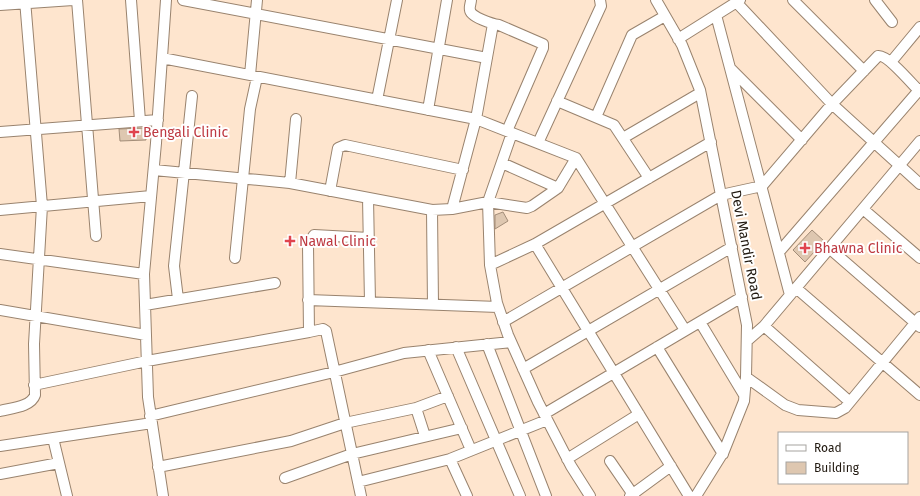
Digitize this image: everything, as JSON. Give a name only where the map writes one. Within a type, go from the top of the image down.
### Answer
[{"type":"street","points":[[0,5],[25,2],[73,0]]},
{"type":"street","points":[[77,0],[96,236]]},
{"type":"street","points":[[131,0],[140,121]]},
{"type":"street","points":[[163,496],[148,397],[144,274],[154,170],[166,0]]},
{"type":"street","points":[[183,0],[488,58]]},
{"type":"street","points":[[235,258],[254,76],[255,14],[257,0]]},
{"type":"street","points":[[377,100],[397,0]]},
{"type":"street","points":[[428,110],[446,0]]},
{"type":"street","points":[[471,0],[470,11],[472,14],[544,44],[510,132],[502,163],[488,202],[490,266],[498,307],[511,342],[567,459],[590,496]]},
{"type":"street","points":[[538,143],[601,6],[600,0]]},
{"type":"street","name":"Devi Mandir Road","points":[[656,0],[678,39],[700,93],[722,195],[747,325],[748,340],[744,401],[723,454],[696,496]]},
{"type":"street","points":[[793,0],[864,71]]},
{"type":"street","points":[[875,0],[892,22]]},
{"type":"street","points":[[678,39],[738,1],[832,104],[920,184]]},
{"type":"street","points":[[0,411],[29,403],[34,398],[35,394],[35,315],[42,206],[25,2]]},
{"type":"street","points":[[716,15],[779,252],[793,292],[882,362],[920,396]]},
{"type":"street","points":[[596,117],[632,35],[665,16]]},
{"type":"street","points":[[452,209],[476,119],[493,24]]},
{"type":"street","points":[[891,62],[920,27]]},
{"type":"street","points":[[503,322],[722,195],[762,186],[832,104],[878,56],[883,56],[920,90],[779,252]]},
{"type":"street","points":[[162,58],[476,119],[576,158],[685,330]]},
{"type":"street","points":[[730,69],[802,140]]},
{"type":"street","points":[[623,138],[700,93]]},
{"type":"street","points":[[178,299],[174,266],[192,96]]},
{"type":"street","points":[[557,101],[614,125],[649,178]]},
{"type":"street","points":[[290,183],[296,119]]},
{"type":"street","points":[[0,132],[158,120]]},
{"type":"street","points":[[748,340],[764,326],[920,141]]},
{"type":"street","points":[[490,266],[535,244],[710,142]]},
{"type":"street","points":[[330,190],[338,148],[345,145],[463,170]]},
{"type":"street","points":[[154,170],[290,183],[432,210],[452,209],[488,202],[527,208],[558,188],[576,158]]},
{"type":"street","points":[[502,163],[558,188]]},
{"type":"street","points":[[0,210],[151,196]]},
{"type":"street","points":[[368,198],[370,302]]},
{"type":"street","points":[[863,209],[920,258]]},
{"type":"street","points":[[432,210],[433,304]]},
{"type":"street","points":[[309,332],[308,244],[314,235],[369,238]]},
{"type":"street","points":[[535,244],[689,496]]},
{"type":"street","points":[[523,369],[732,247]]},
{"type":"street","points":[[746,377],[785,405],[798,410],[836,413],[845,408],[882,362],[918,322],[829,248]]},
{"type":"street","points":[[0,254],[144,274]]},
{"type":"street","points":[[145,305],[275,283]]},
{"type":"street","points":[[358,482],[450,459],[520,431],[546,417],[614,373],[742,297]]},
{"type":"street","points":[[308,300],[498,307]]},
{"type":"street","points":[[0,310],[146,335]]},
{"type":"street","points":[[700,322],[744,395]]},
{"type":"street","points":[[764,326],[850,402]]},
{"type":"street","points":[[34,385],[147,361],[326,330],[361,496]]},
{"type":"street","points":[[0,446],[53,438],[151,419],[404,353],[511,342]]},
{"type":"street","points":[[486,344],[546,496]]},
{"type":"street","points":[[657,347],[723,454]]},
{"type":"street","points":[[456,348],[520,496]]},
{"type":"street","points":[[428,350],[471,450]]},
{"type":"street","points":[[158,467],[291,441],[345,424],[416,408],[448,396]]},
{"type":"street","points":[[416,408],[426,436]]},
{"type":"street","points":[[567,459],[639,414]]},
{"type":"street","points":[[285,478],[352,454],[462,428]]},
{"type":"street","points":[[53,438],[67,496]]},
{"type":"street","points":[[450,459],[467,496]]},
{"type":"street","points":[[610,460],[632,495],[671,466]]},
{"type":"street","points":[[0,474],[59,463]]},
{"type":"building","points":[[145,128],[146,140],[120,141],[119,129]]},
{"type":"building","points":[[503,212],[508,221],[495,229],[495,215]]},
{"type":"building","points":[[812,230],[824,241],[805,262],[793,250]]},
{"type":"place","name":"Bengali Clinic","points":[[134,132]]},
{"type":"place","name":"Nawal Clinic","points":[[290,241]]},
{"type":"place","name":"Bhawna Clinic","points":[[805,248]]}]
